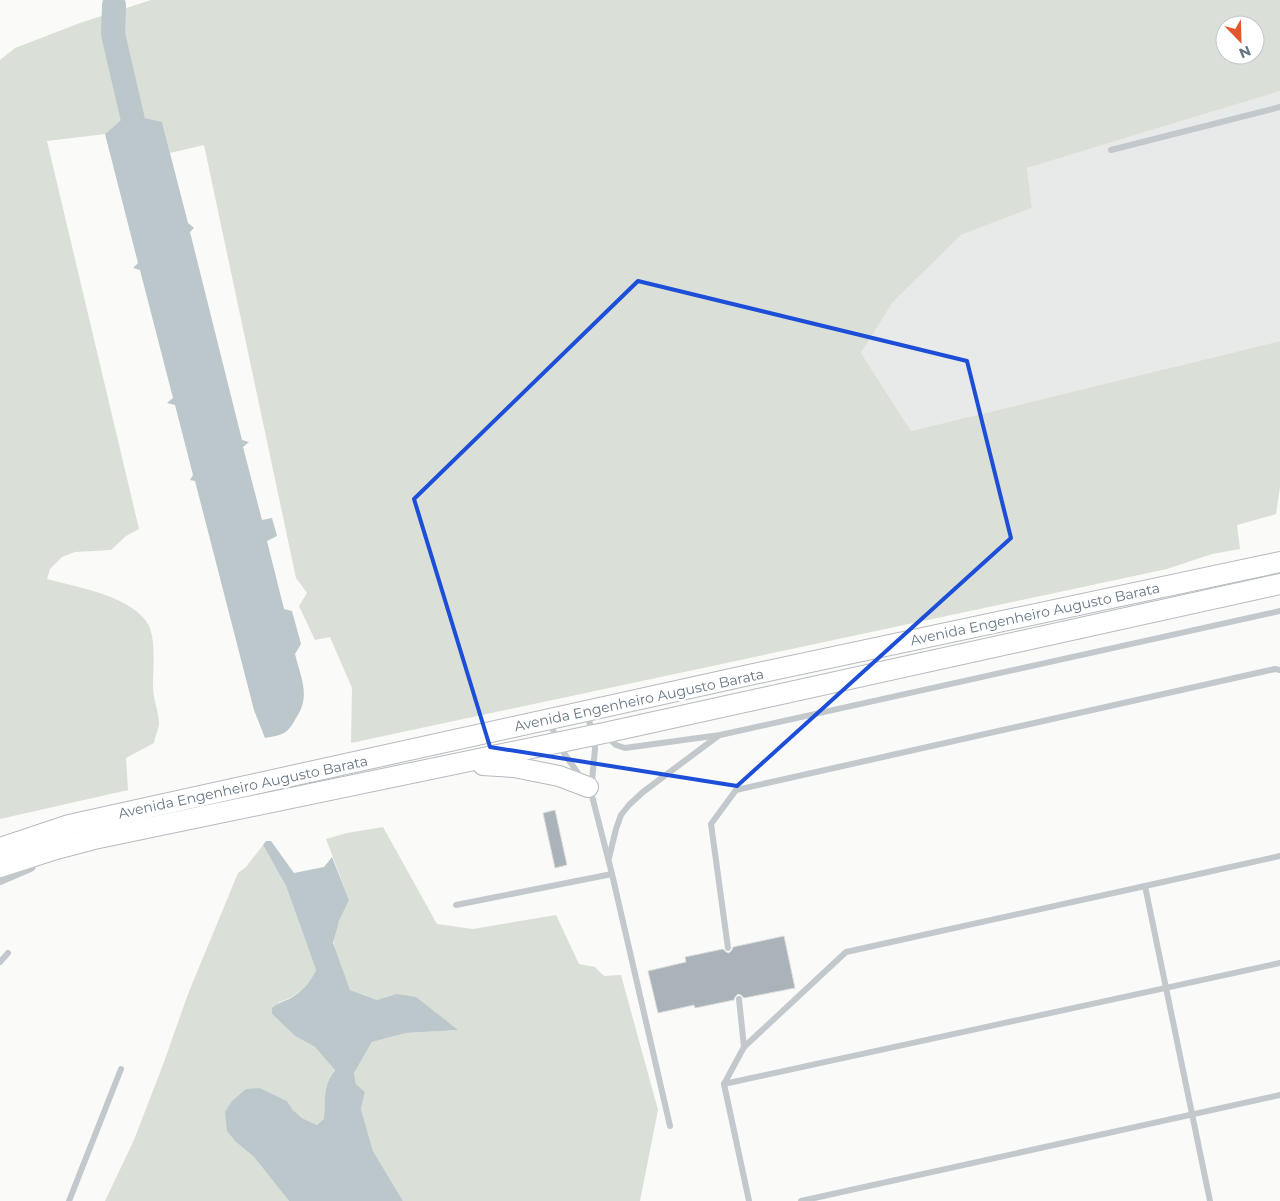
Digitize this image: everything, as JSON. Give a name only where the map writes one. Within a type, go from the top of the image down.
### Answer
[{"type":"main road","name":"Avenida Engenheiro Augusto Barata","points":[[0,848],[69,825],[586,711],[1280,562]]},
{"type":"main road","name":"Avenida Engenheiro Augusto Barata","points":[[0,866],[56,848],[94,839],[599,734],[1280,584]]},
{"type":"main road","points":[[456,764],[514,767],[559,776],[590,790]]},
{"type":"street","points":[[0,879],[94,839]]},
{"type":"lane","points":[[1111,150],[1280,107]]},
{"type":"lane","points":[[586,711],[599,734],[625,748],[720,735],[1280,611]]},
{"type":"lane","points":[[728,948],[711,824],[736,790],[1275,669],[1280,670]]},
{"type":"lane","points":[[550,719],[557,743],[590,790],[609,860],[670,1126]]},
{"type":"lane","points":[[590,790],[599,734]]},
{"type":"lane","points":[[609,860],[616,829],[625,810],[643,792],[720,735]]},
{"type":"lane","points":[[749,1201],[724,1084],[744,1046],[846,952],[1280,856]]},
{"type":"lane","points":[[456,905],[612,874]]},
{"type":"lane","points":[[1146,886],[1210,1201]]},
{"type":"lane","points":[[0,962],[8,953]]},
{"type":"lane","points":[[724,1084],[1280,963]]},
{"type":"lane","points":[[739,999],[744,1046]]},
{"type":"lane","points":[[69,1201],[121,1069]]},
{"type":"lane","points":[[801,1201],[1280,1095]]},
{"type":"highlighted area","points":[[638,281],[967,361],[1011,538],[737,786],[490,747],[414,499]]},
{"type":"shaded area","points":[[151,0],[1280,0],[1280,91],[1027,168],[1032,208],[961,235],[893,302],[861,353],[911,431],[1280,341],[1280,487],[1276,514],[1237,525],[1240,549],[1212,554],[1167,569],[351,743],[352,688],[330,637],[315,640],[299,606],[307,593],[296,578],[204,145],[170,153],[162,122],[121,120],[105,134],[47,141],[139,529],[126,536],[111,550],[75,552],[62,557],[50,569],[47,579],[103,594],[131,607],[142,616],[149,626],[153,639],[153,691],[159,724],[154,743],[126,758],[128,790],[0,819],[0,60],[15,48],[80,23]]},
{"type":"shaded area","points":[[1280,91],[1280,341],[911,431],[861,353],[893,302],[961,235],[1032,208],[1027,168]]},
{"type":"shaded area","points":[[131,115],[162,122],[188,223],[194,228],[190,232],[242,440],[249,442],[243,447],[262,520],[272,518],[277,536],[267,541],[284,609],[292,611],[301,644],[295,654],[304,694],[301,710],[292,725],[284,733],[274,736],[265,738],[254,710],[195,481],[190,480],[193,475],[175,405],[167,403],[173,398],[140,270],[133,268],[138,263],[105,134],[121,120]]},
{"type":"shaded area","points":[[383,827],[437,924],[473,929],[556,915],[579,964],[595,967],[604,976],[621,975],[658,1110],[640,1201],[403,1201],[373,1151],[361,1109],[365,1092],[356,1084],[354,1073],[372,1042],[406,1033],[457,1030],[396,994],[377,1000],[350,990],[338,962],[334,940],[338,922],[349,900],[326,839],[347,833]]},
{"type":"shaded area","points":[[266,841],[271,841],[294,873],[324,867],[332,857],[349,900],[339,921],[333,943],[350,990],[377,1000],[396,994],[416,997],[458,1030],[406,1033],[372,1042],[354,1073],[356,1084],[365,1092],[361,1109],[373,1151],[403,1201],[289,1201],[254,1157],[236,1142],[227,1131],[225,1112],[232,1101],[246,1089],[260,1088],[287,1101],[302,1118],[317,1125],[324,1119],[326,1088],[335,1070],[315,1047],[295,1036],[272,1014],[272,1008],[298,993],[316,970],[286,886],[263,845]]},
{"type":"shaded area","points":[[263,845],[286,886],[316,970],[305,986],[296,994],[279,1002],[272,1014],[295,1036],[315,1047],[335,1069],[326,1087],[324,1120],[317,1125],[302,1118],[287,1101],[260,1088],[236,1142],[254,1157],[289,1201],[105,1201],[134,1140],[188,994],[238,873],[246,867]]},
{"type":"building","points":[[555,810],[567,865],[555,868],[543,813]]},
{"type":"building","points":[[784,936],[795,988],[744,998],[738,994],[734,1000],[695,1008],[694,1005],[658,1013],[648,971],[686,962],[685,957],[723,949],[729,953],[733,947]]},
{"type":"waterway","points":[[114,5],[113,34],[139,146]]}]
